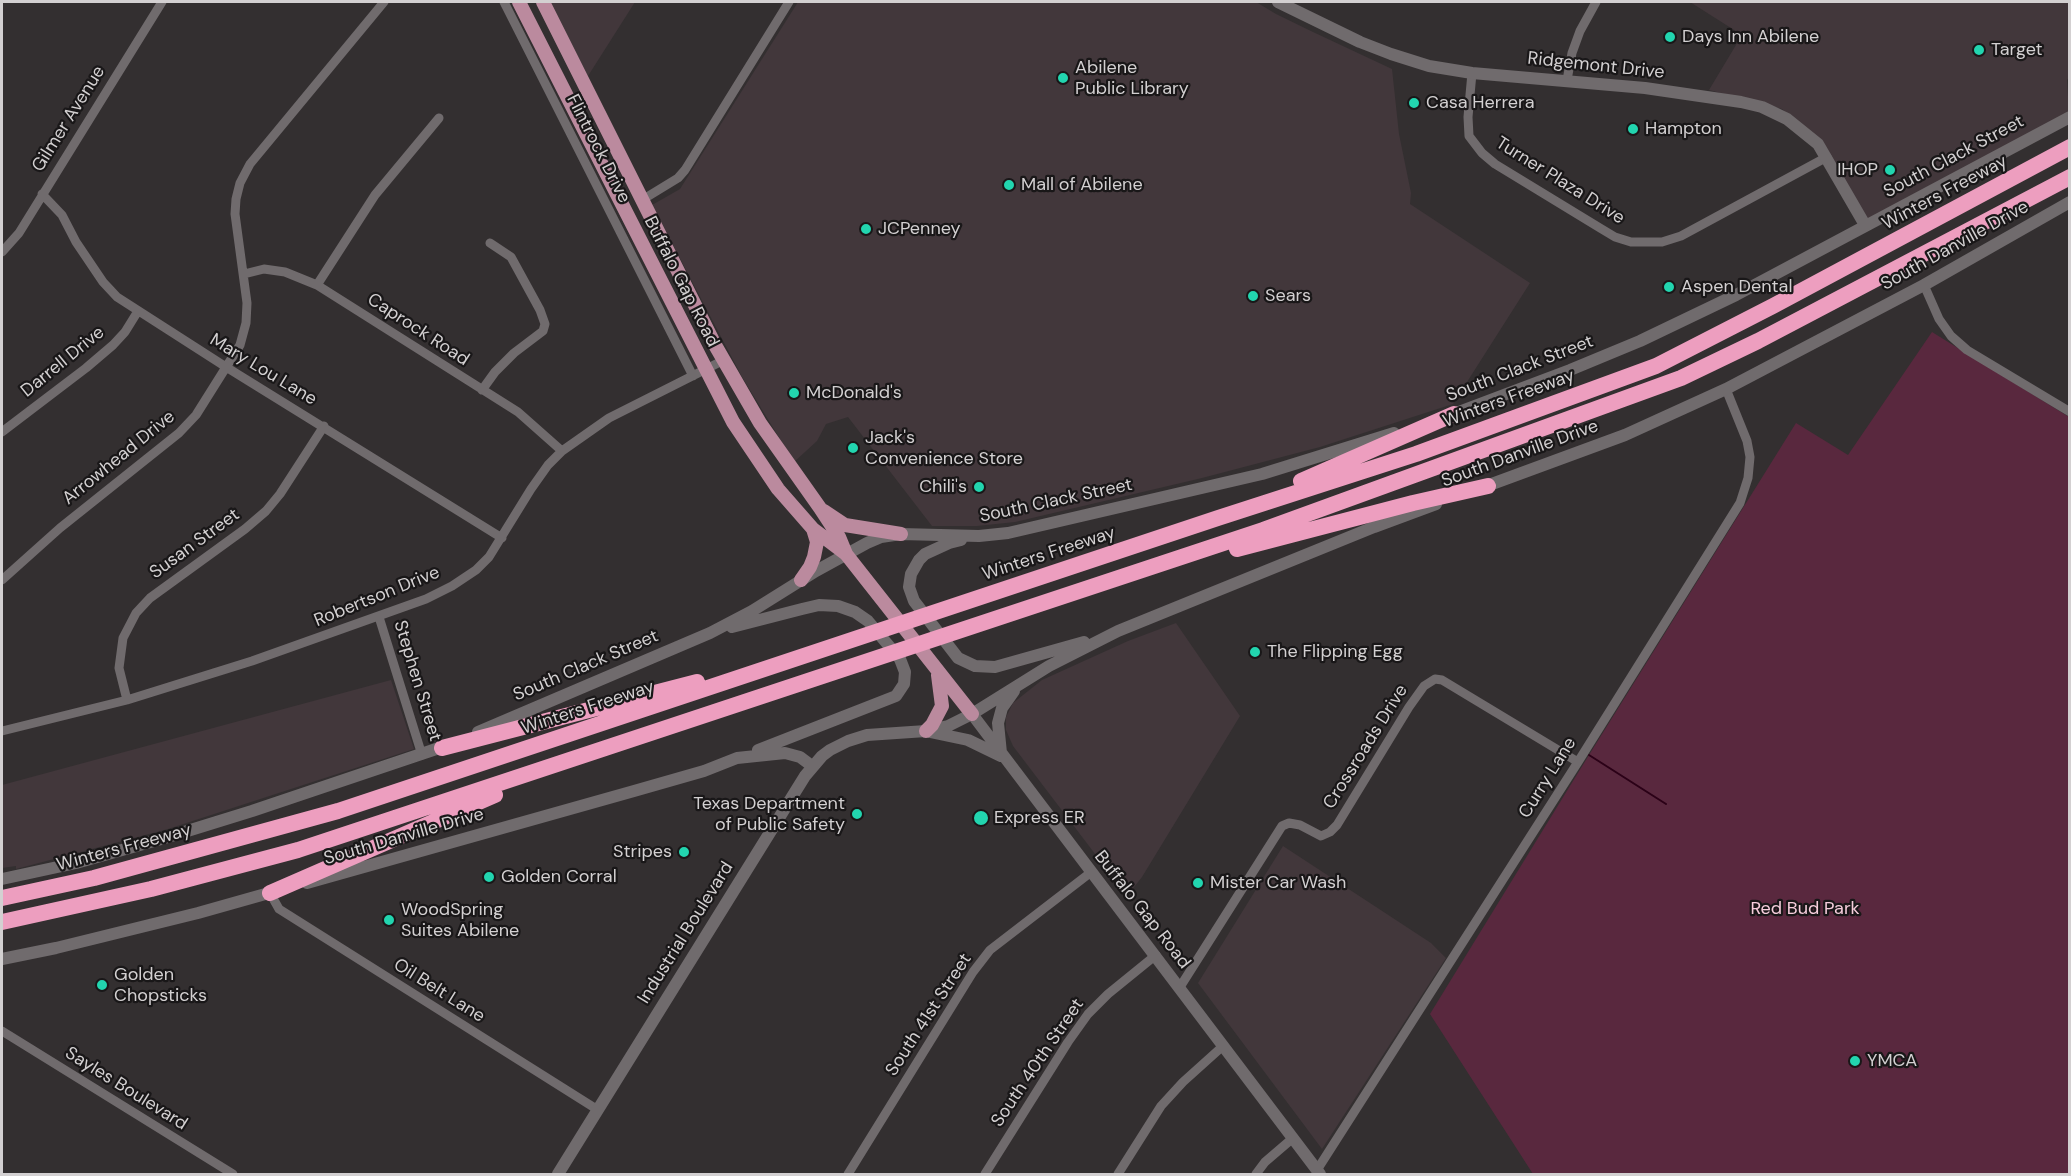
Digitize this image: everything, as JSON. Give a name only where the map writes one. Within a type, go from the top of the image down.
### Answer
[{"type":"highway","name":"Winters Freeway","points":[[2,898],[94,878],[338,811],[1416,454],[1656,366],[1793,296],[2070,147]]},
{"type":"highway","points":[[2,922],[151,889],[298,850],[1263,530],[1681,378],[1758,341],[2070,177]]},
{"type":"highway","points":[[1218,518],[1454,414]]},
{"type":"highway","points":[[1096,584],[1488,486]]},
{"type":"highway","points":[[442,748],[616,702],[806,656]]},
{"type":"highway","points":[[270,893],[430,824],[571,759]]},
{"type":"main road","name":"Buffalo Gap Road","points":[[519,2],[614,188],[699,373],[778,489],[813,530],[846,554]]},
{"type":"main road","name":"Buffalo Gap Road","points":[[543,2],[724,360],[760,423],[839,537],[846,554],[972,714],[1090,873],[1180,987],[1319,1172]]},
{"type":"main road","name":"Ridgemont Drive","points":[[1278,2],[1391,54],[1429,66],[1472,73],[1567,80],[1681,93],[1762,107],[1787,119],[1818,144],[1865,225]]},
{"type":"main road","name":"South Clack Street","points":[[2,879],[76,863],[168,837],[442,748],[710,633],[752,611],[846,554],[881,537],[901,534],[979,536],[1008,533],[1262,474],[1454,414],[1570,370],[1736,295],[2070,117]]},
{"type":"main road","points":[[614,188],[627,199],[642,200]]},
{"type":"main road","name":"South Danville Drive","points":[[972,714],[1049,666],[1118,632],[1374,527],[1625,435],[1726,388],[1924,285],[2070,202]]},
{"type":"main road","points":[[820,508],[845,525],[901,534]]},
{"type":"main road","points":[[801,580],[814,557],[817,542],[813,530]]},
{"type":"main road","points":[[979,536],[949,543],[925,554],[912,574],[909,587],[914,601],[958,658],[975,666],[995,667],[1118,632]]},
{"type":"main road","points":[[710,633],[802,609],[838,606],[855,612],[868,621],[900,659],[905,672],[901,691],[888,700],[737,758]]},
{"type":"main road","points":[[937,670],[942,706],[936,719],[926,731],[968,740],[1003,756]]},
{"type":"main road","points":[[1003,756],[998,723],[1005,701],[1019,684]]},
{"type":"main road","name":"Industrial Boulevard","points":[[558,1174],[812,766],[830,750],[857,737],[926,731],[948,726],[972,714]]},
{"type":"main road","name":"South Danville Drive","points":[[2,959],[198,913],[704,771],[737,758],[785,753],[800,757],[812,766]]},
{"type":"street","name":"Gilmer Avenue","points":[[2,252],[19,233],[162,2]]},
{"type":"street","name":"Arrowhead Drive","points":[[2,580],[69,521],[179,433],[196,414],[240,345],[246,323],[244,274],[237,240],[235,207],[240,183],[250,164],[384,2]]},
{"type":"street","name":"Flintrock Drive","points":[[504,2],[699,373]]},
{"type":"street","points":[[642,200],[678,178],[685,170],[789,2]]},
{"type":"street","points":[[1567,80],[1572,53],[1580,31],[1596,2]]},
{"type":"street","name":"Turner Plaza Drive","points":[[1472,73],[1468,117],[1469,136],[1482,153],[1495,164],[1600,228],[1631,242],[1662,242],[1681,236],[1827,158]]},
{"type":"street","points":[[317,285],[375,195],[439,118]]},
{"type":"street","name":"Mary Lou Lane","points":[[42,194],[62,215],[76,243],[103,282],[117,297],[502,538]]},
{"type":"street","points":[[482,390],[495,372],[514,353],[543,331],[545,324],[540,310],[511,257],[490,243]]},
{"type":"street","name":"Caprock Road","points":[[244,274],[264,269],[285,272],[317,285],[518,412],[562,450]]},
{"type":"street","points":[[1924,285],[1939,319],[1951,336],[1967,350],[2070,412]]},
{"type":"street","name":"Darrell Drive","points":[[2,432],[113,345],[125,332],[138,311]]},
{"type":"street","name":"Robertson Drive","points":[[2,731],[127,700],[252,662],[379,617],[426,599],[452,586],[476,570],[489,557],[531,489],[562,450],[609,418],[724,360]]},
{"type":"street","name":"Curry Lane","points":[[1319,1172],[1740,503],[1748,478],[1750,457],[1747,441],[1726,388]]},
{"type":"street","name":"Susan Street","points":[[127,700],[119,668],[123,638],[136,613],[150,598],[266,511],[280,494],[324,426]]},
{"type":"street","name":"Stephen Street","points":[[379,617],[422,755]]},
{"type":"street","name":"Crossroads Drive","points":[[1180,987],[1282,826],[1289,823],[1300,825],[1321,836],[1330,832],[1337,825],[1409,707],[1424,686],[1435,679],[1442,680],[1578,762]]},
{"type":"street","name":"South 41st Street","points":[[848,1174],[973,972],[990,950],[1090,873]]},
{"type":"street","name":"Oil Belt Lane","points":[[270,893],[279,909],[598,1110]]},
{"type":"street","name":"South 40th Street","points":[[985,1174],[1088,1014],[1108,994],[1156,956]]},
{"type":"street","name":"Sayles Boulevard","points":[[2,1031],[233,1174]]},
{"type":"street","points":[[1118,1174],[1161,1106],[1183,1082],[1223,1046]]},
{"type":"street","points":[[1256,1174],[1264,1162],[1293,1138]]},
{"type":"shaded area","points":[[549,2],[635,2],[588,76]]},
{"type":"shaded area","points":[[798,2],[1256,2],[1276,14],[1392,69],[1399,134],[1411,193],[1410,204],[1530,283],[1453,404],[1320,447],[1202,478],[1015,522],[977,526],[932,526],[848,417],[826,424],[817,441],[794,462],[742,377],[652,205],[680,189]]},
{"type":"shaded area","points":[[1690,2],[2067,2],[2070,3],[2070,76],[2067,80],[2069,113],[1867,221],[1824,145],[1782,109],[1709,90],[1742,35]]},
{"type":"shaded area","points":[[1176,623],[1240,716],[1142,877],[1127,896],[1013,746],[1006,730],[1006,717],[1013,703],[1042,680],[1128,641]]},
{"type":"shaded area","points":[[391,680],[414,749],[168,829],[16,869],[16,866],[2,868],[2,785]]},
{"type":"shaded area","points":[[1283,846],[1431,943],[1446,958],[1322,1149],[1198,983]]},
{"type":"green space","name":"Red Bud Park","points":[[1932,332],[2069,417],[2069,1174],[1533,1174],[1430,1014],[1796,423],[1848,455]]},
{"type":"waterway","points":[[1589,755],[1666,804]]},
{"type":"place","name":"Days Inn Abilene","points":[[1670,37]]},
{"type":"place","name":"Target","points":[[1979,50]]},
{"type":"place","name":"Abilene Public Library","points":[[1063,78]]},
{"type":"place","name":"Casa Herrera","points":[[1414,103]]},
{"type":"place","name":"Hampton","points":[[1633,129]]},
{"type":"place","name":"IHOP","points":[[1890,170]]},
{"type":"place","name":"Mall of Abilene","points":[[1009,185]]},
{"type":"place","name":"JCPenney","points":[[866,229]]},
{"type":"place","name":"Aspen Dental","points":[[1669,287]]},
{"type":"place","name":"Sears","points":[[1253,296]]},
{"type":"place","name":"McDonald's","points":[[794,393]]},
{"type":"place","name":"Jack's Convenience Store","points":[[853,448]]},
{"type":"place","name":"Chili's","points":[[979,487]]},
{"type":"place","name":"The Flipping Egg","points":[[1255,652]]},
{"type":"place","name":"Texas Department of Public Safety","points":[[857,814]]},
{"type":"place","name":"Express ER","points":[[981,818]]},
{"type":"place","name":"Stripes","points":[[684,852]]},
{"type":"place","name":"Golden Corral","points":[[489,877]]},
{"type":"place","name":"Mister Car Wash","points":[[1198,883]]},
{"type":"place","name":"WoodSpring Suites Abilene","points":[[389,920]]},
{"type":"place","name":"Golden Chopsticks","points":[[102,985]]},
{"type":"place","name":"YMCA","points":[[1855,1061]]}]
